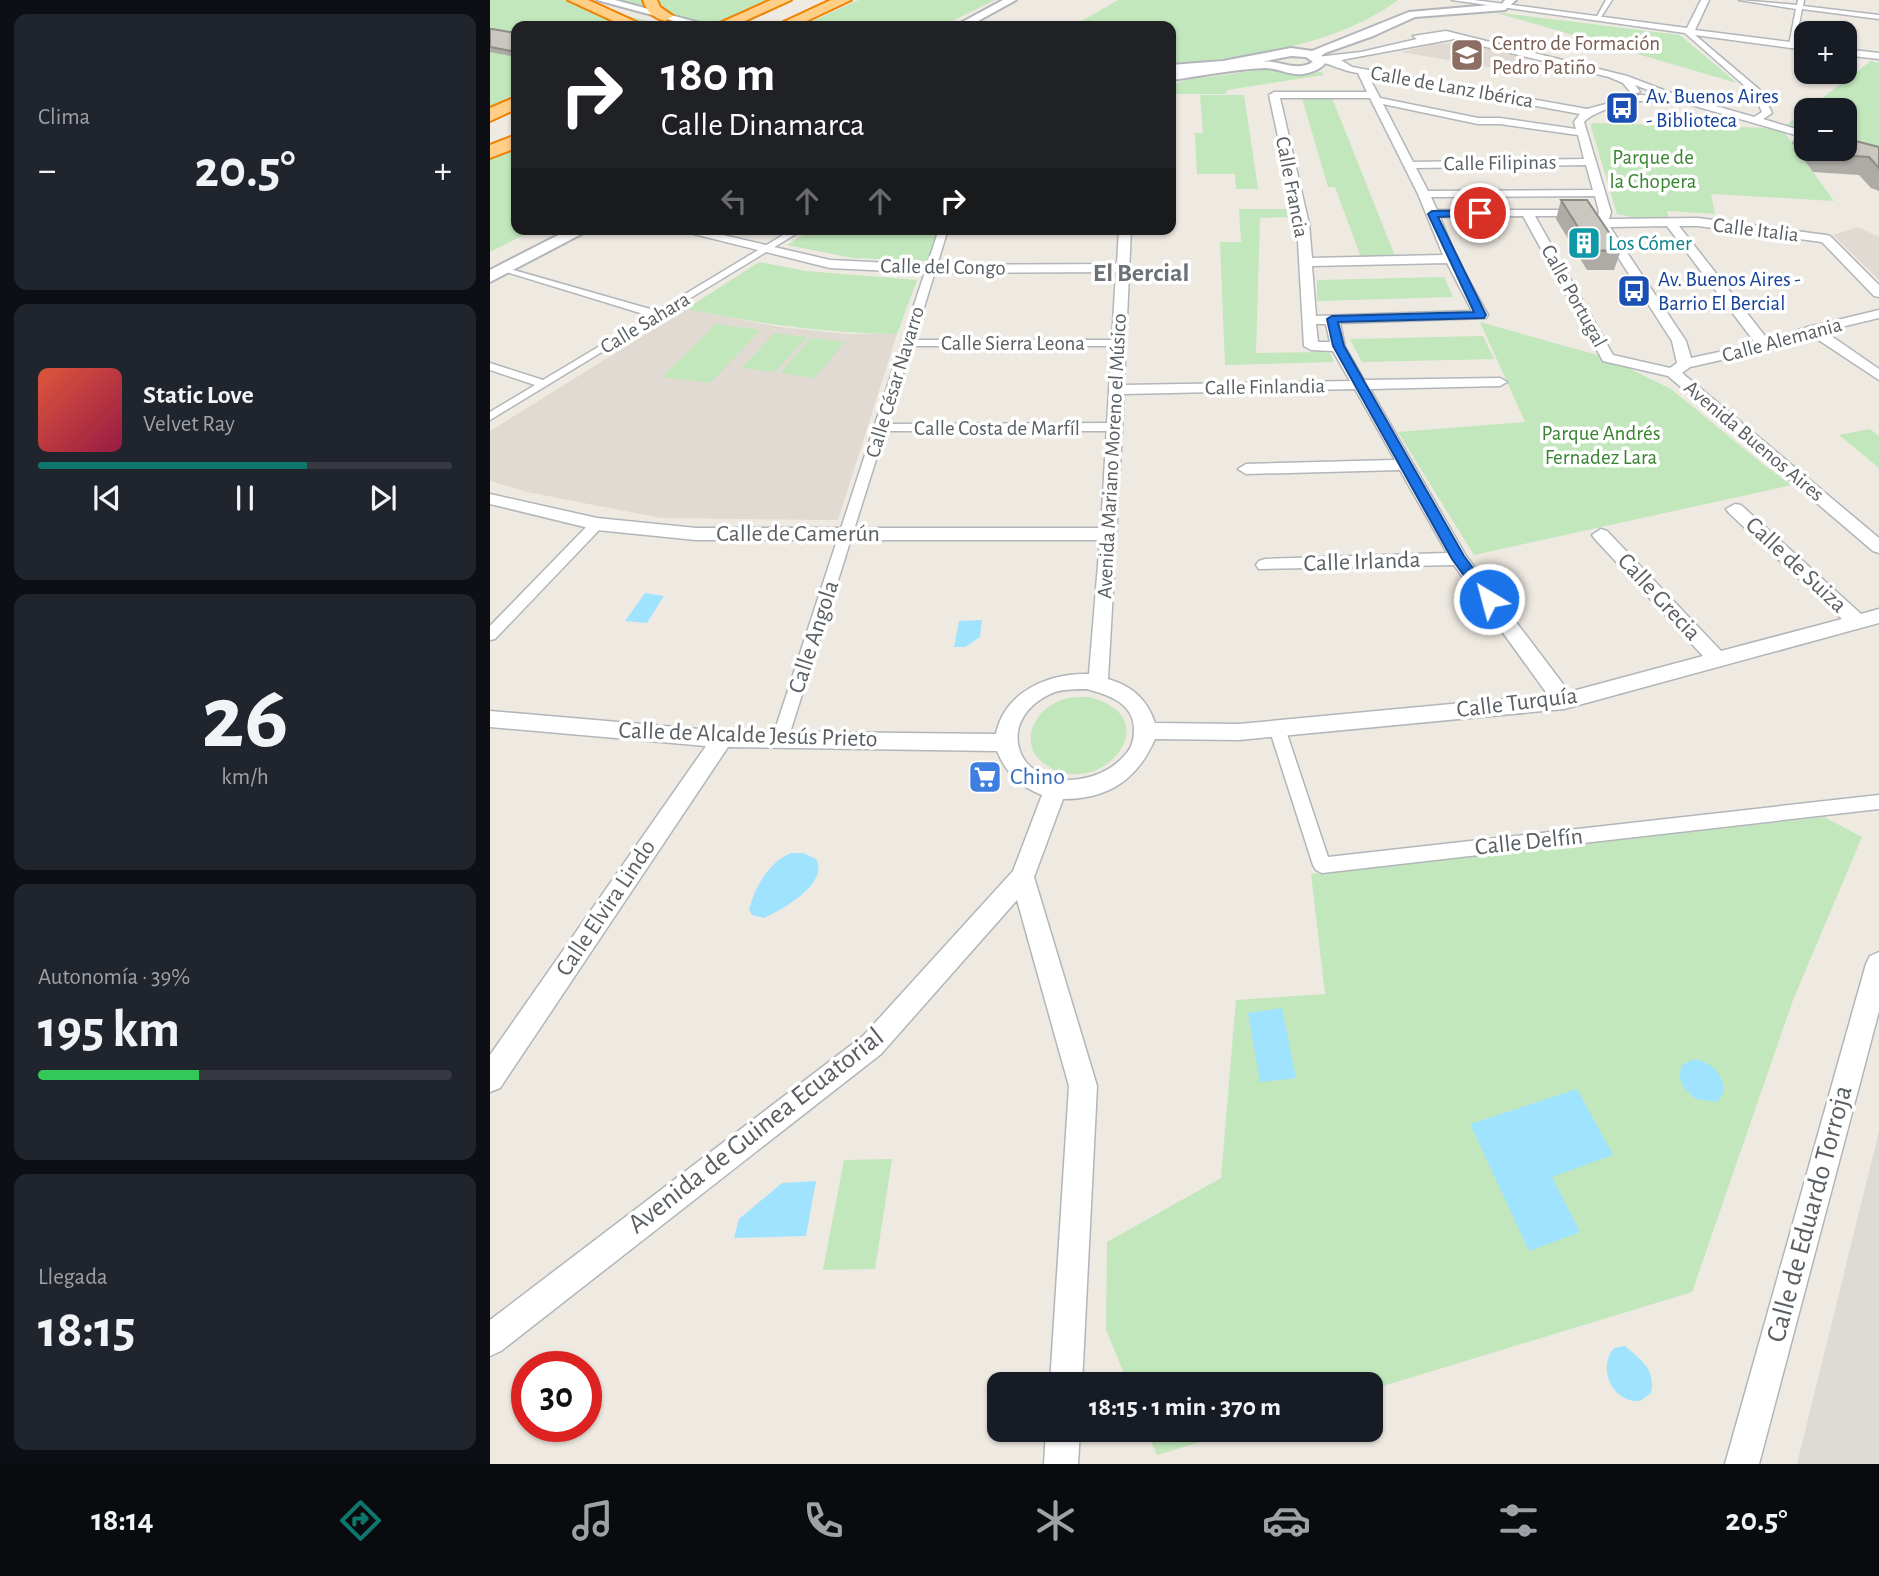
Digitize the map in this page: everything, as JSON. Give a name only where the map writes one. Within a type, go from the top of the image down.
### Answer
[{"type":"highway","points":[[575,0],[625,21]]},
{"type":"highway","points":[[650,0],[660,17]]},
{"type":"highway","points":[[731,21],[769,0]]},
{"type":"highway","points":[[734,21],[785,0]]},
{"type":"highway","points":[[754,21],[805,0]]},
{"type":"highway","points":[[795,21],[844,0]]},
{"type":"highway","points":[[490,116],[511,106]]},
{"type":"highway","points":[[490,126],[511,118]]},
{"type":"highway","points":[[490,152],[511,143]]},
{"type":"highway","points":[[490,158],[511,149]]},
{"type":"street","points":[[584,0],[680,21]]},
{"type":"street","points":[[602,0],[670,21]]},
{"type":"street","points":[[971,21],[1011,0]]},
{"type":"street","points":[[987,21],[1027,0]]},
{"type":"street","points":[[1456,0],[1508,3],[1597,19],[1792,45],[1800,4]]},
{"type":"street","points":[[1597,19],[1609,0]]},
{"type":"street","points":[[1705,0],[1689,34],[1758,93],[1768,113],[1757,119]]},
{"type":"street","points":[[1742,0],[1800,4],[1879,16]]},
{"type":"street","points":[[1176,75],[1271,60],[1298,52],[1363,30],[1392,15],[1409,2]]},
{"type":"street","points":[[1307,69],[1319,65],[1321,50],[1508,3]]},
{"type":"street","points":[[1412,29],[1480,42],[1612,75],[1671,96],[1794,131]]},
{"type":"street","points":[[1298,52],[1320,58],[1361,55],[1389,48],[1412,29]]},
{"type":"street","points":[[1857,54],[1879,57]]},
{"type":"street","points":[[1176,69],[1271,60],[1283,69],[1349,69],[1361,55]]},
{"type":"street","name":"Calle de Lanz Ibérica","points":[[1320,58],[1341,63],[1349,69],[1587,112]]},
{"type":"street","points":[[1330,70],[1373,94],[1460,112],[1478,121],[1500,121],[1582,133],[1579,122],[1587,112],[1637,95],[1643,89],[1659,90]]},
{"type":"street","points":[[1338,346],[1311,346],[1308,320],[1480,315],[1451,259],[1424,194],[1362,71]]},
{"type":"street","points":[[1612,75],[1626,81],[1637,95],[1661,101],[1669,100],[1671,96]]},
{"type":"street","points":[[1472,100],[1480,92]]},
{"type":"street","name":"Calle Francia","points":[[1308,320],[1303,224],[1274,95],[1373,94]]},
{"type":"street","points":[[1500,121],[1518,99]]},
{"type":"street","name":"Avenida Buenos Aires","points":[[1582,133],[1604,217],[1679,341],[1679,368],[1879,547]]},
{"type":"street","name":"Calle Filipinas","points":[[1408,164],[1591,162]]},
{"type":"street","points":[[1424,194],[1599,192]]},
{"type":"street","name":"Calle Italia","points":[[1432,214],[1527,212],[1671,223],[1698,222],[1826,239],[1879,293]]},
{"type":"street","name":"Calle Portugal","points":[[1527,212],[1608,358],[1679,368]]},
{"type":"street","points":[[1671,223],[1765,346]]},
{"type":"street","points":[[495,270],[550,235]]},
{"type":"street","points":[[495,270],[570,235]]},
{"type":"street","name":"Calle del Congo","points":[[703,235],[830,264],[931,269],[1123,268]]},
{"type":"street","name":"Calle Sahara","points":[[490,417],[790,235]]},
{"type":"street","name":"Calle César Navarro","points":[[848,534],[942,235]]},
{"type":"street","name":"Avenida Mariano Moreno el Músico","points":[[1098,682],[1109,534],[1125,235]]},
{"type":"street","points":[[1304,262],[1451,259]]},
{"type":"street","points":[[495,270],[659,315]]},
{"type":"street","name":"Calle Alemania","points":[[1679,368],[1879,314]]},
{"type":"street","points":[[1332,319],[1338,346],[1459,559],[1564,701]]},
{"type":"street","points":[[1813,330],[1879,376]]},
{"type":"street","name":"Calle Sierra Leona","points":[[907,343],[1118,343]]},
{"type":"street","points":[[490,366],[544,384]]},
{"type":"street","name":"Calle Finlandia","points":[[1115,390],[1500,382]]},
{"type":"street","name":"Calle Costa de Marfíl","points":[[881,428],[1114,427]]},
{"type":"street","points":[[1246,468],[1406,465]]},
{"type":"street","name":"Calle de Camerún","points":[[490,499],[597,524],[696,534],[1109,534]]},
{"type":"street","name":"Calle de Suiza","points":[[1735,509],[1856,621]]},
{"type":"street","points":[[490,635],[597,524]]},
{"type":"street","name":"Calle Angola","points":[[780,739],[848,534]]},
{"type":"street","name":"Calle Grecia","points":[[1601,535],[1717,659]]},
{"type":"street","name":"Calle Irlanda","points":[[1265,565],[1459,559]]},
{"type":"street","name":"Calle Turquía","points":[[1147,731],[1239,732],[1564,701],[1879,616]]},
{"type":"street","points":[[1098,682],[1112,686],[1132,699],[1143,715],[1147,731],[1143,748],[1131,766],[1112,781],[1085,790],[1055,790],[1033,781],[1012,762],[1006,743],[1007,728],[1015,711],[1031,696],[1053,685],[1098,682]]},
{"type":"street","name":"Calle de Alcalde Jesús Prieto","points":[[490,719],[722,739],[1006,743]]},
{"type":"street","name":"Calle Delfín","points":[[1277,728],[1322,865],[1879,802]]},
{"type":"street","name":"Calle Elvira Lindo","points":[[490,1078],[722,739]]},
{"type":"street","name":"Avenida de Guinea Ecuatorial","points":[[490,1340],[872,1045],[1022,877],[1055,790]]},
{"type":"street","points":[[1022,877],[1083,1086],[1067,1372]]},
{"type":"street","name":"Calle de Eduardo Torroja","points":[[1742,1464],[1879,964]]},
{"type":"street","points":[[1061,1464],[1062,1442]]},
{"type":"shaded area","name":"Centro de Formación Pedro Patiño","points":[[1452,43],[1528,58],[1506,70],[1401,52],[1434,44]]},
{"type":"shaded area","points":[[1858,227],[1879,237],[1879,280],[1833,235]]},
{"type":"shaded area","points":[[686,309],[780,327],[846,334],[897,334],[838,520],[661,518],[527,492],[490,481],[490,431]]},
{"type":"shaded area","points":[[1879,1131],[1879,1464],[1797,1464]]},
{"type":"green space","points":[[490,0],[565,0],[648,21],[511,21],[511,101],[490,109]]},
{"type":"green space","points":[[614,0],[773,0],[720,21],[700,21]]},
{"type":"green space","points":[[859,0],[995,0],[952,21],[812,21]]},
{"type":"green space","points":[[1118,0],[1398,0],[1373,16],[1318,39],[1260,53],[1176,64],[1176,21],[1082,21]]},
{"type":"green space","points":[[1494,12],[1680,35],[1737,83],[1706,74]]},
{"type":"green space","points":[[1871,61],[1879,63],[1879,154],[1857,148],[1857,98],[1822,98],[1840,84],[1857,84],[1857,72]]},
{"type":"green space","points":[[1267,69],[1295,74],[1322,72],[1324,75],[1227,90],[1226,94],[1176,94],[1176,84],[1186,80]]},
{"type":"green space","points":[[1200,95],[1244,95],[1258,189],[1236,189],[1235,174],[1197,174],[1195,133],[1203,133]]},
{"type":"green space","points":[[1302,98],[1332,98],[1395,256],[1361,257],[1335,187],[1328,187]]},
{"type":"green space","points":[[1794,119],[1794,129],[1785,126]]},
{"type":"green space","name":"Parque de la Chopera","points":[[1592,123],[1769,128],[1785,133],[1794,145],[1794,161],[1805,161],[1834,201],[1711,194],[1715,214],[1667,211],[1669,218],[1636,218],[1617,214]]},
{"type":"green space","points":[[511,152],[511,235],[524,235],[490,252],[490,160]]},
{"type":"green space","points":[[1239,209],[1288,209],[1289,217],[1260,218],[1256,353],[1329,352],[1334,362],[1225,365],[1220,242],[1241,242]]},
{"type":"green space","points":[[803,235],[937,235],[928,261],[853,258],[787,245]]},
{"type":"green space","points":[[759,262],[806,271],[917,280],[897,334],[791,326],[686,309]]},
{"type":"green space","points":[[1444,277],[1453,297],[1317,301],[1317,280]]},
{"type":"green space","name":"Parque Andrés Fernadez Lara","points":[[1480,322],[1608,358],[1671,389],[1792,485],[1474,555],[1398,432],[1525,422]]},
{"type":"green space","points":[[716,324],[761,330],[710,383],[662,377]]},
{"type":"green space","points":[[774,333],[807,337],[775,372],[742,368]]},
{"type":"green space","points":[[1483,336],[1494,359],[1362,362],[1350,339]]},
{"type":"green space","points":[[811,338],[845,342],[814,378],[780,373]]},
{"type":"green space","points":[[1870,429],[1879,436],[1879,468],[1839,435]]},
{"type":"green space","points":[[1089,697],[1113,707],[1125,722],[1126,737],[1118,753],[1105,765],[1087,773],[1066,774],[1046,765],[1033,749],[1031,740],[1035,722],[1048,707],[1057,702]]},
{"type":"green space","points":[[1824,817],[1862,837],[1793,1000],[1692,1292],[1383,1386],[1383,1372],[1123,1372],[1106,1329],[1107,1242],[1221,1178],[1236,1000],[1325,994],[1311,874]]},
{"type":"green space","points":[[892,1159],[875,1269],[823,1270],[844,1160]]},
{"type":"green space","points":[[1151,1442],[1200,1442],[1157,1455]]},
{"type":"water","points":[[645,593],[664,596],[647,623],[625,621]]},
{"type":"water","points":[[982,620],[980,637],[965,647],[954,647],[959,621]]},
{"type":"water","points":[[791,853],[803,853],[816,859],[819,868],[816,877],[802,894],[782,909],[764,918],[752,915],[749,910],[751,902],[764,876],[776,862]]},
{"type":"water","points":[[1282,1008],[1296,1078],[1260,1082],[1248,1013]]},
{"type":"water","points":[[1695,1059],[1712,1066],[1722,1080],[1724,1092],[1717,1102],[1696,1099],[1682,1084],[1680,1075],[1683,1064]]},
{"type":"water","points":[[1577,1089],[1613,1155],[1552,1177],[1580,1232],[1529,1251],[1470,1124]]},
{"type":"water","points":[[816,1181],[806,1236],[734,1238],[739,1219],[782,1183]]},
{"type":"water","points":[[1625,1346],[1646,1366],[1651,1378],[1651,1393],[1640,1401],[1622,1396],[1610,1383],[1607,1374],[1609,1356],[1614,1348]]},
{"type":"building","points":[[490,29],[511,32],[511,51],[490,47]]},
{"type":"building","points":[[1857,141],[1879,147],[1879,168],[1869,157],[1857,156]]},
{"type":"building","points":[[1561,200],[1587,200],[1621,250],[1593,251]]},
{"type":"place","name":"Centro de Formación Pedro Patiño","points":[[1467,55]]},
{"type":"place","name":"Av. Buenos Aires - Biblioteca","points":[[1622,108]]},
{"type":"place","name":"Los Cómer","points":[[1584,243]]},
{"type":"place","name":"Av. Buenos Aires - Barrio El Bercial","points":[[1634,291]]},
{"type":"place","name":"Chino","points":[[985,777]]},
{"type":"district","name":"El Bercial","points":[[1141,273]]},
{"type":"route","points":[[1480,213],[1432,214],[1451,259],[1480,315],[1332,319],[1338,346],[1459,559],[1489,599]]}]
